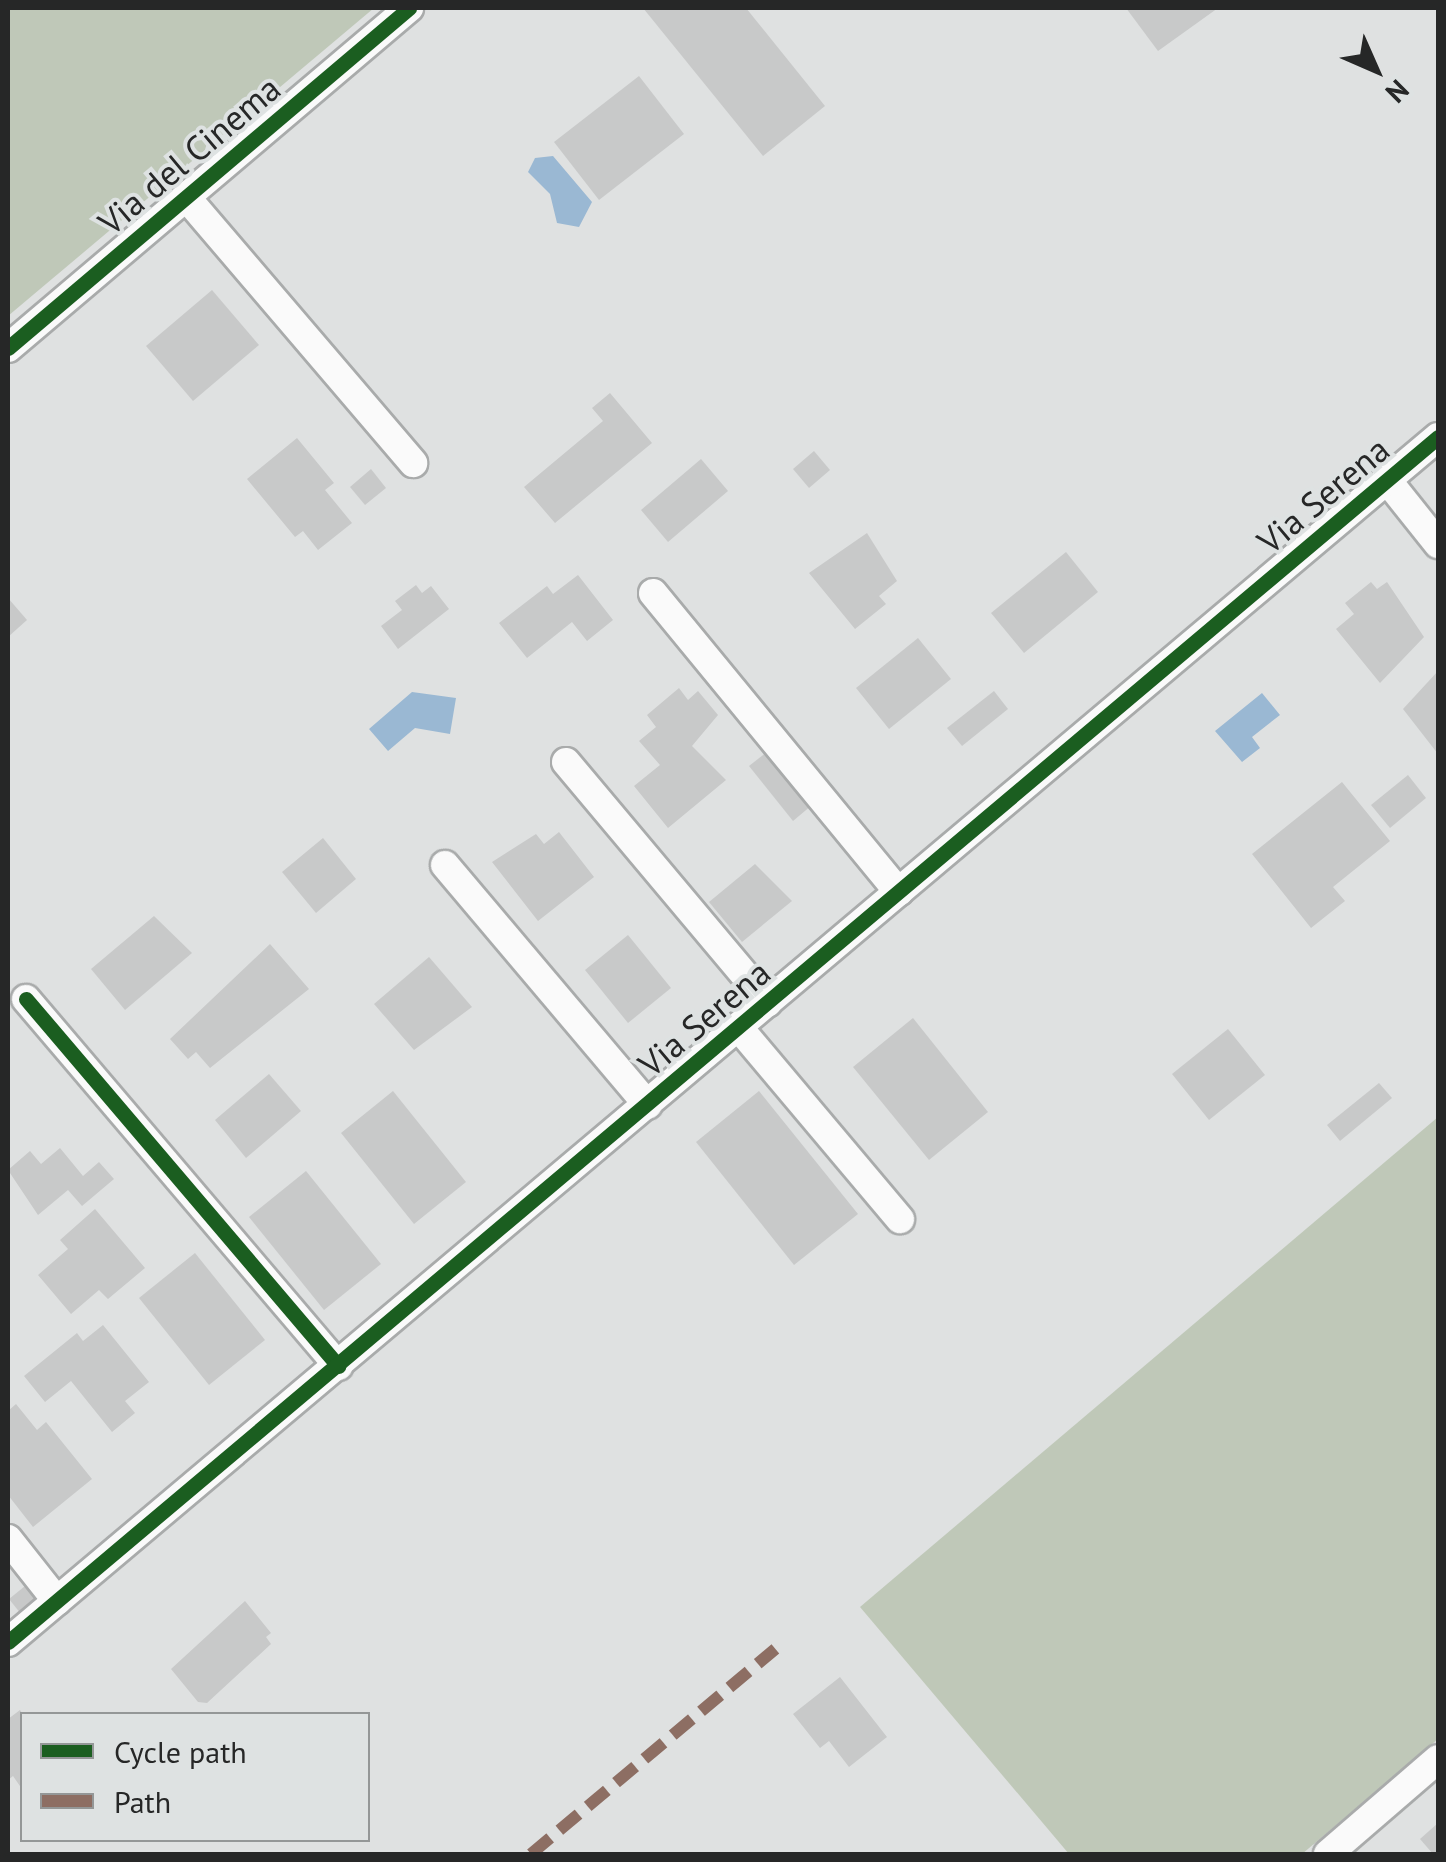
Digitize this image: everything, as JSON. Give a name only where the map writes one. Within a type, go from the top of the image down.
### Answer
[{"type":"street","name":"Via del Cinema","points":[[8,348],[409,8]]},
{"type":"street","points":[[186,197],[413,463]]},
{"type":"street","name":"Via Serena","points":[[8,1642],[1438,438]]},
{"type":"street","points":[[1388,480],[1438,544]]},
{"type":"street","points":[[653,593],[900,892]]},
{"type":"street","points":[[566,762],[768,1004]]},
{"type":"street","points":[[445,866],[648,1105]]},
{"type":"street","points":[[26,999],[338,1366]]},
{"type":"street","points":[[739,1028],[900,1219]]},
{"type":"street","points":[[8,1539],[57,1601]]},
{"type":"street","points":[[1328,1854],[1438,1759]]},
{"type":"green space","points":[[8,8],[374,8],[8,316]]},
{"type":"green space","points":[[1438,1117],[1438,1739],[1302,1854],[1069,1854],[860,1607]]},
{"type":"water","points":[[553,156],[592,202],[579,227],[557,223],[550,194],[528,172],[535,158]]},
{"type":"water","points":[[412,692],[456,698],[450,734],[415,728],[388,751],[369,729]]},
{"type":"water","points":[[1262,693],[1280,715],[1252,737],[1260,748],[1242,762],[1215,731]]},
{"type":"building","points":[[643,8],[746,8],[825,106],[763,156]]},
{"type":"building","points":[[1126,8],[1218,8],[1158,51]]},
{"type":"building","points":[[639,76],[684,134],[599,200],[554,142]]},
{"type":"building","points":[[212,290],[259,345],[193,401],[146,346]]},
{"type":"building","points":[[610,393],[652,443],[555,523],[524,487],[603,421],[592,408]]},
{"type":"building","points":[[297,438],[334,483],[325,490],[352,523],[318,550],[303,531],[295,537],[247,479]]},
{"type":"building","points":[[814,451],[830,470],[809,488],[793,469]]},
{"type":"building","points":[[701,459],[728,491],[668,542],[641,510]]},
{"type":"building","points":[[371,469],[386,488],[365,505],[350,487]]},
{"type":"building","points":[[867,533],[897,581],[879,596],[886,604],[855,629],[809,573]]},
{"type":"building","points":[[1066,552],[1098,592],[1024,653],[991,613]]},
{"type":"building","points":[[578,575],[613,620],[587,641],[572,622],[527,658],[499,623],[547,586],[553,594]]},
{"type":"building","points":[[1371,582],[1377,589],[1387,582],[1424,637],[1380,683],[1336,629],[1354,614],[1345,603]]},
{"type":"building","points":[[416,585],[422,593],[431,586],[449,609],[398,649],[381,626],[402,610],[395,601]]},
{"type":"building","points":[[8,598],[27,620],[8,637]]},
{"type":"building","points":[[918,638],[951,679],[889,729],[856,688]]},
{"type":"building","points":[[1438,671],[1438,754],[1403,709]]},
{"type":"building","points":[[679,688],[688,700],[698,691],[718,715],[692,746],[726,780],[668,828],[634,786],[660,765],[639,741],[656,727],[647,715]]},
{"type":"building","points":[[994,691],[1008,709],[962,746],[947,728]]},
{"type":"building","points":[[768,751],[812,805],[793,821],[749,766]]},
{"type":"building","points":[[1408,775],[1426,798],[1390,828],[1371,805]]},
{"type":"building","points":[[1342,782],[1390,841],[1333,887],[1345,901],[1311,928],[1252,854]]},
{"type":"building","points":[[559,832],[594,877],[538,921],[492,862],[536,834],[544,844]]},
{"type":"building","points":[[323,838],[356,879],[316,913],[282,872]]},
{"type":"building","points":[[755,864],[792,901],[742,942],[709,902]]},
{"type":"building","points":[[154,916],[192,953],[125,1010],[91,969]]},
{"type":"building","points":[[628,935],[671,988],[628,1023],[585,970]]},
{"type":"building","points":[[270,944],[309,989],[210,1068],[196,1052],[188,1059],[170,1039]]},
{"type":"building","points":[[429,957],[472,1007],[414,1050],[374,1004]]},
{"type":"building","points":[[913,1018],[988,1112],[929,1160],[853,1067]]},
{"type":"building","points":[[1228,1029],[1265,1075],[1209,1120],[1172,1074]]},
{"type":"building","points":[[269,1074],[301,1111],[246,1158],[215,1120]]},
{"type":"building","points":[[1379,1083],[1392,1098],[1340,1141],[1327,1125]]},
{"type":"building","points":[[393,1091],[466,1182],[414,1224],[341,1133]]},
{"type":"building","points":[[759,1091],[858,1214],[794,1265],[696,1142]]},
{"type":"building","points":[[60,1148],[83,1176],[99,1162],[114,1179],[82,1206],[68,1190],[38,1215],[8,1170],[30,1151],[41,1164]]},
{"type":"building","points":[[306,1171],[381,1264],[324,1310],[249,1217]]},
{"type":"building","points":[[95,1209],[145,1268],[108,1299],[99,1290],[71,1314],[38,1275],[68,1249],[60,1240]]},
{"type":"building","points":[[195,1253],[265,1340],[209,1385],[139,1298]]},
{"type":"building","points":[[103,1325],[149,1382],[125,1401],[135,1413],[112,1432],[71,1381],[45,1402],[24,1376],[77,1333],[83,1341]]},
{"type":"building","points":[[16,1404],[37,1430],[46,1422],[92,1479],[33,1527],[8,1495],[8,1411]]},
{"type":"building","points":[[30,1582],[43,1596],[21,1614],[9,1599]]},
{"type":"building","points":[[245,1601],[271,1633],[266,1637],[271,1644],[207,1703],[198,1702],[171,1669]]},
{"type":"building","points":[[840,1677],[887,1737],[849,1767],[829,1741],[820,1748],[793,1714]]},
{"type":"building","points":[[21,1712],[20,1786],[13,1776],[8,1780],[8,1719]]},
{"type":"building","points":[[1438,1823],[1438,1854],[1433,1854],[1420,1839]]},
{"type":"marked path","points":[[531,1854],[775,1649]]},
{"type":"cycle path","points":[[8,348],[409,8]]},
{"type":"cycle path","points":[[8,1642],[1438,437]]},
{"type":"cycle path","points":[[26,999],[338,1366]]}]
